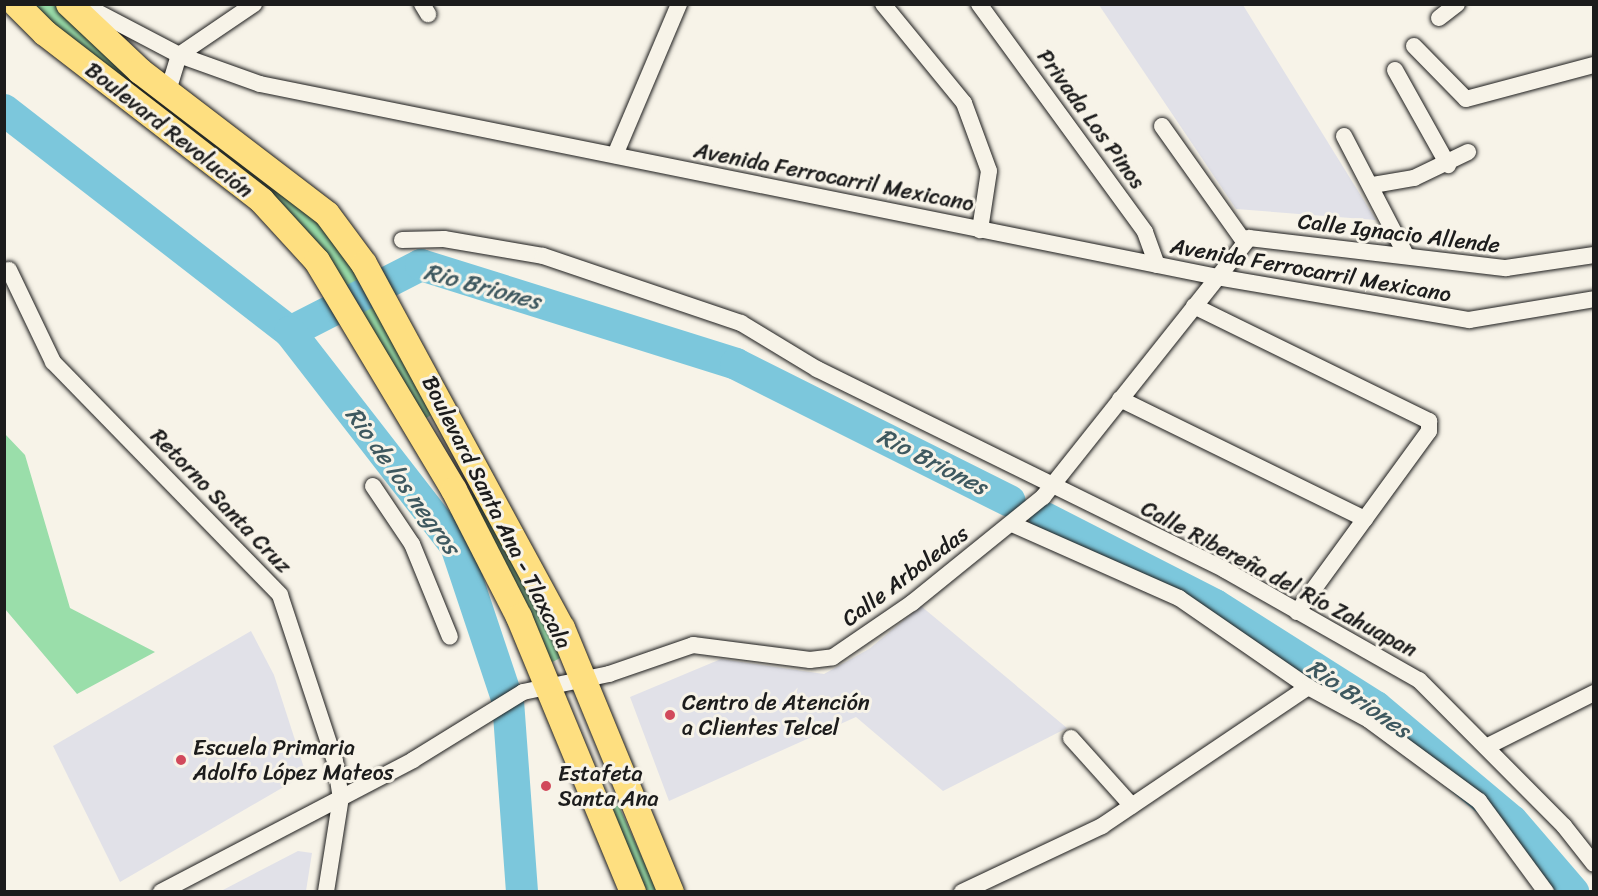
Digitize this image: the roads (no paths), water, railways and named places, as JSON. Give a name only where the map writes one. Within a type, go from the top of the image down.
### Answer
[{"type":"main road","name":"Boulevard Revolución","points":[[16,4],[45,33],[261,201],[317,261]]},
{"type":"main road","name":"Boulevard Revolución","points":[[69,4],[168,91],[299,190],[348,242]]},
{"type":"main road","name":"Boulevard Santa Ana - Tlaxcala","points":[[348,242],[445,408],[562,628],[579,679],[671,891]]},
{"type":"main road","name":"Boulevard Santa Ana - Tlaxcala","points":[[317,261],[454,490],[519,617],[535,690],[633,891]]},
{"type":"main road","points":[[416,426],[445,408]]},
{"type":"main road","points":[[454,490],[482,475]]},
{"type":"street","name":"Avenida Ferrocarril Mexicano","points":[[81,4],[179,55],[260,84],[1217,278],[1469,320],[1593,299]]},
{"type":"street","points":[[168,91],[179,55],[254,4]]},
{"type":"street","points":[[615,155],[679,4]]},
{"type":"street","points":[[883,4],[964,103],[989,171],[980,230]]},
{"type":"street","name":"Privada Los Pinos","points":[[979,4],[1145,232],[1156,265]]},
{"type":"street","points":[[1439,18],[1457,4]]},
{"type":"street","points":[[1414,46],[1466,99],[1593,65]]},
{"type":"street","points":[[1395,70],[1448,165]]},
{"type":"street","points":[[1161,126],[1245,243],[1217,278]]},
{"type":"street","points":[[1344,136],[1373,185],[1406,255]]},
{"type":"street","points":[[1373,185],[1448,165],[1468,152]]},
{"type":"street","name":"Calle Ignacio Allende","points":[[1245,243],[1249,238],[1506,268],[1593,255]]},
{"type":"street","name":"Calle Ribereña del Río Zahuapan","points":[[402,240],[444,239],[543,256],[741,322],[817,369],[1051,485],[1297,612],[1419,680],[1564,826],[1593,864]]},
{"type":"street","name":"Retorno Santa Cruz","points":[[9,270],[53,362],[276,589],[335,761],[341,796],[326,891]]},
{"type":"street","name":"Calle Arboledas","points":[[161,891],[535,690],[693,645],[810,660],[833,657],[1012,524],[1051,485],[1217,278]]},
{"type":"street","points":[[1194,306],[1430,421],[1429,431],[1297,612]]},
{"type":"street","points":[[1120,399],[1365,519]]},
{"type":"street","points":[[373,486],[412,544],[450,637]]},
{"type":"street","points":[[1012,524],[1179,597],[1308,687],[1369,720],[1479,801],[1546,891]]},
{"type":"street","points":[[962,891],[1102,826],[1308,687]]},
{"type":"street","points":[[1486,747],[1593,693]]},
{"type":"street","points":[[1071,738],[1132,806]]},
{"type":"waterway","name":"Rio Briones","points":[[4,110],[290,332],[421,265],[736,364],[1010,501]]},
{"type":"waterway","name":"Rio de los negros","points":[[290,332],[456,546],[508,701],[522,892]]},
{"type":"waterway","name":"Rio Briones","points":[[1045,518],[1215,605],[1376,707],[1512,821],[1573,892]]},
{"type":"place","name":"Centro de Atención a Clientes Telcel","points":[[670,715]]},
{"type":"place","name":"Escuela Primaria Adolfo López Mateos","points":[[181,760]]},
{"type":"place","name":"Estafeta Santa Ana","points":[[546,786]]}]
